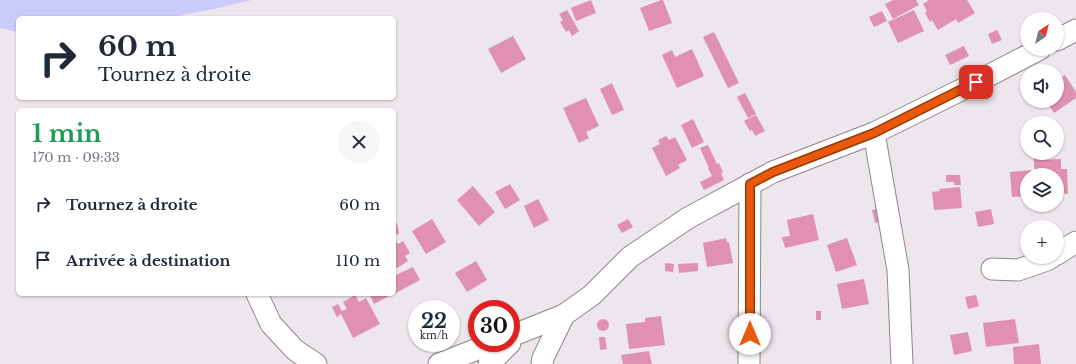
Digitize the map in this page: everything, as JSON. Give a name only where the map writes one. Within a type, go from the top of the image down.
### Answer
[{"type":"street","points":[[1064,36],[1076,30]]},
{"type":"street","points":[[520,335],[564,316],[592,295],[630,257],[688,218],[773,172],[874,133],[1027,56]]},
{"type":"street","points":[[874,133],[898,270],[902,364]]},
{"type":"street","points":[[749,364],[750,184]]},
{"type":"street","points":[[1064,250],[1076,242]]},
{"type":"street","points":[[992,269],[1018,270],[1034,264]]},
{"type":"street","points":[[258,296],[271,324],[295,350],[316,364]]},
{"type":"street","points":[[542,364],[564,316]]},
{"type":"street","points":[[439,364],[470,352]]},
{"type":"street","points":[[489,364],[500,352]]},
{"type":"water","points":[[0,0],[252,0],[177,16],[16,16],[16,32],[0,28]]},
{"type":"building","points":[[591,0],[596,13],[576,21],[571,8]]},
{"type":"building","points":[[663,0],[672,23],[649,31],[640,8]]},
{"type":"building","points":[[893,0],[916,0],[919,5],[893,19],[885,4]]},
{"type":"building","points":[[929,0],[967,0],[975,13],[958,23],[956,19],[938,30],[932,20],[930,22],[925,13],[927,11],[923,4]]},
{"type":"building","points":[[567,10],[579,31],[572,36],[569,30],[566,32],[560,22],[563,20],[559,14]]},
{"type":"building","points":[[914,10],[924,31],[898,43],[888,22]]},
{"type":"building","points":[[882,11],[887,21],[874,27],[869,17]]},
{"type":"building","points":[[997,30],[1002,40],[992,44],[988,34]]},
{"type":"building","points":[[714,32],[739,83],[728,88],[703,37]]},
{"type":"building","points":[[513,36],[526,59],[501,73],[488,49]]},
{"type":"building","points":[[964,46],[969,56],[950,65],[945,55]]},
{"type":"building","points":[[692,49],[704,76],[677,88],[662,55],[672,50],[675,57]]},
{"type":"building","points":[[1064,76],[1076,92],[1076,98],[1064,106]]},
{"type":"building","points":[[612,83],[624,110],[612,115],[600,89]]},
{"type":"building","points":[[745,93],[756,114],[748,118],[737,97]]},
{"type":"building","points":[[586,98],[599,126],[586,132],[589,138],[579,143],[563,108]]},
{"type":"building","points":[[1051,108],[1061,108],[1054,113]]},
{"type":"building","points":[[756,115],[765,131],[755,136],[744,121]]},
{"type":"building","points":[[693,119],[704,142],[692,148],[681,125]]},
{"type":"building","points":[[666,136],[669,140],[675,137],[687,160],[678,165],[680,168],[666,176],[652,148],[660,144],[658,140]]},
{"type":"building","points":[[708,145],[717,164],[719,163],[723,172],[721,173],[724,180],[704,190],[700,182],[712,176],[700,148]]},
{"type":"building","points":[[1034,160],[1061,160],[1061,168],[1034,168]]},
{"type":"building","points":[[1064,169],[1067,169],[1068,194],[1064,194]]},
{"type":"building","points":[[1020,171],[1020,196],[1012,197],[1010,172]]},
{"type":"building","points":[[946,175],[960,175],[961,185],[954,185],[954,182],[946,182]]},
{"type":"building","points":[[510,184],[520,200],[505,209],[495,192]]},
{"type":"building","points":[[473,186],[495,212],[479,226],[457,200]]},
{"type":"building","points":[[960,187],[962,208],[934,210],[932,192],[940,191],[939,189]]},
{"type":"building","points":[[538,199],[549,220],[534,228],[524,206]]},
{"type":"building","points":[[881,208],[884,221],[875,223],[872,210]]},
{"type":"building","points":[[991,209],[994,224],[978,227],[975,212]]},
{"type":"building","points":[[813,214],[819,240],[785,248],[782,237],[790,236],[787,220]]},
{"type":"building","points":[[432,219],[446,242],[426,254],[412,231]]},
{"type":"building","points":[[628,219],[633,227],[622,233],[617,225]]},
{"type":"building","points":[[396,223],[399,234],[396,235]]},
{"type":"building","points":[[726,238],[727,242],[729,242],[733,263],[707,267],[703,243]]},
{"type":"building","points":[[847,238],[857,265],[836,272],[827,245]]},
{"type":"building","points":[[396,241],[398,244],[403,241],[410,253],[405,256],[408,261],[396,269]]},
{"type":"building","points":[[476,261],[487,280],[467,292],[455,273]]},
{"type":"building","points":[[665,263],[674,264],[673,272],[665,271]]},
{"type":"building","points":[[698,263],[698,271],[679,273],[678,264]]},
{"type":"building","points":[[413,267],[420,280],[396,293],[396,275]]},
{"type":"building","points":[[864,279],[869,304],[842,309],[837,284]]},
{"type":"building","points":[[976,295],[979,306],[968,309],[965,297]]},
{"type":"building","points":[[353,296],[356,296],[359,302],[366,298],[380,324],[353,338],[341,314],[337,317],[332,307],[338,304],[342,311],[347,309],[343,302]]},
{"type":"building","points":[[370,296],[389,296],[374,304]]},
{"type":"building","points":[[816,311],[821,311],[821,320],[816,320]]},
{"type":"building","points":[[661,316],[665,345],[629,349],[626,324],[645,322],[645,318]]},
{"type":"building","points":[[603,319],[607,321],[609,325],[607,329],[603,331],[599,329],[597,325],[599,321]]},
{"type":"building","points":[[1015,319],[1019,343],[986,347],[983,323]]},
{"type":"building","points":[[968,332],[972,351],[954,355],[950,335]]},
{"type":"building","points":[[599,337],[605,337],[607,349],[600,350]]},
{"type":"building","points":[[1039,344],[1041,364],[1014,364],[1013,347]]},
{"type":"building","points":[[649,351],[652,364],[623,364],[621,355]]},
{"type":"route","points":[[750,334],[750,184],[773,172],[874,133],[976,82]]}]
